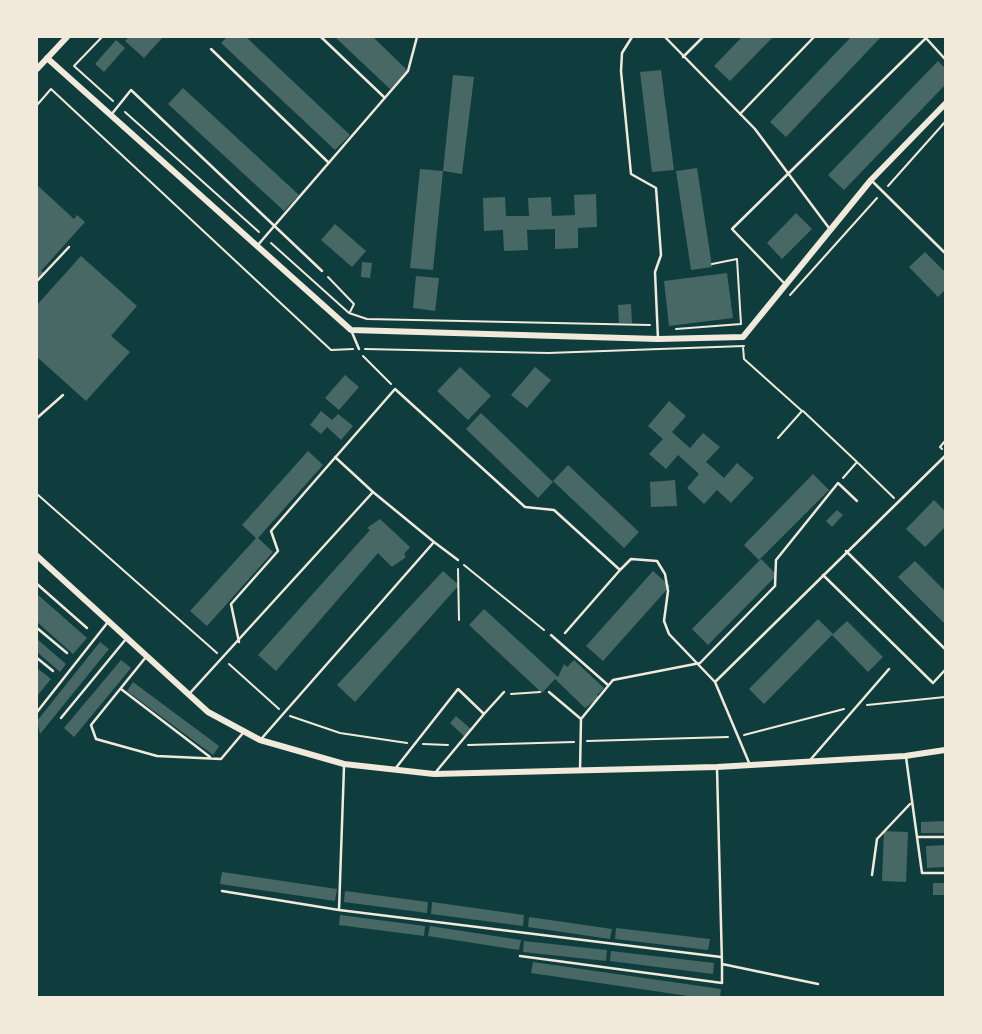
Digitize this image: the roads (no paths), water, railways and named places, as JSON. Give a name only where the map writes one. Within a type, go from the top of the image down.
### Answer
[{"type":"street","points":[[37,69],[66,37]]},
{"type":"street","points":[[47,58],[351,330],[658,339],[743,337],[829,228],[871,180],[945,104]]},
{"type":"street","points":[[37,556],[187,696],[260,740],[344,764],[434,774],[580,771],[809,762],[905,756],[945,750]]},
{"type":"lane","points":[[321,37],[385,98]]},
{"type":"lane","points":[[257,246],[408,71],[417,39],[411,37]]},
{"type":"lane","points":[[632,37],[622,53],[621,71],[631,174],[656,188],[661,255],[655,272],[658,339]]},
{"type":"lane","points":[[665,37],[740,114],[790,174],[829,228]]},
{"type":"lane","points":[[683,57],[703,37]]},
{"type":"lane","points":[[740,114],[814,37]]},
{"type":"lane","points":[[784,283],[732,229],[926,37],[945,59]]},
{"type":"lane","points":[[211,49],[329,163]]},
{"type":"lane","points":[[111,115],[131,90],[322,271]]},
{"type":"lane","points":[[871,180],[945,253]]},
{"type":"lane","points":[[37,281],[69,247]]},
{"type":"lane","points":[[351,330],[359,349]]},
{"type":"lane","points":[[239,642],[231,604],[278,551],[271,531],[395,388],[525,507],[554,510],[620,570]]},
{"type":"lane","points":[[37,418],[63,395]]},
{"type":"lane","points":[[715,681],[945,454]]},
{"type":"lane","points":[[335,457],[373,492],[458,560]]},
{"type":"lane","points":[[580,771],[581,719],[613,680],[700,663],[775,586],[776,560],[838,484],[857,501]]},
{"type":"lane","points":[[187,696],[373,492]]},
{"type":"lane","points":[[260,740],[434,542]]},
{"type":"lane","points":[[846,551],[945,649]]},
{"type":"lane","points":[[565,633],[631,558],[657,561],[665,574],[667,591],[664,626],[668,634],[700,663],[715,681],[750,765]]},
{"type":"lane","points":[[823,575],[933,683],[945,670]]},
{"type":"lane","points":[[37,584],[87,628]]},
{"type":"lane","points":[[37,712],[108,622]]},
{"type":"lane","points":[[37,628],[66,653]]},
{"type":"lane","points":[[551,635],[608,685]]},
{"type":"lane","points":[[61,718],[127,639]]},
{"type":"lane","points":[[146,657],[91,725],[96,739],[158,756],[221,759],[244,732]]},
{"type":"lane","points":[[37,658],[53,671]]},
{"type":"lane","points":[[809,762],[888,670]]},
{"type":"lane","points":[[121,688],[211,757]]},
{"type":"lane","points":[[393,771],[458,689],[484,714]]},
{"type":"lane","points":[[434,774],[504,692]]},
{"type":"lane","points":[[549,692],[581,719]]},
{"type":"lane","points":[[905,756],[922,873],[945,873]]},
{"type":"lane","points":[[339,910],[344,764]]},
{"type":"lane","points":[[520,956],[722,983],[718,767]]},
{"type":"lane","points":[[872,875],[877,839],[910,804]]},
{"type":"lane","points":[[917,837],[945,837]]},
{"type":"lane","points":[[222,891],[339,910],[721,957]]},
{"type":"lane","points":[[722,964],[818,985]]}]
